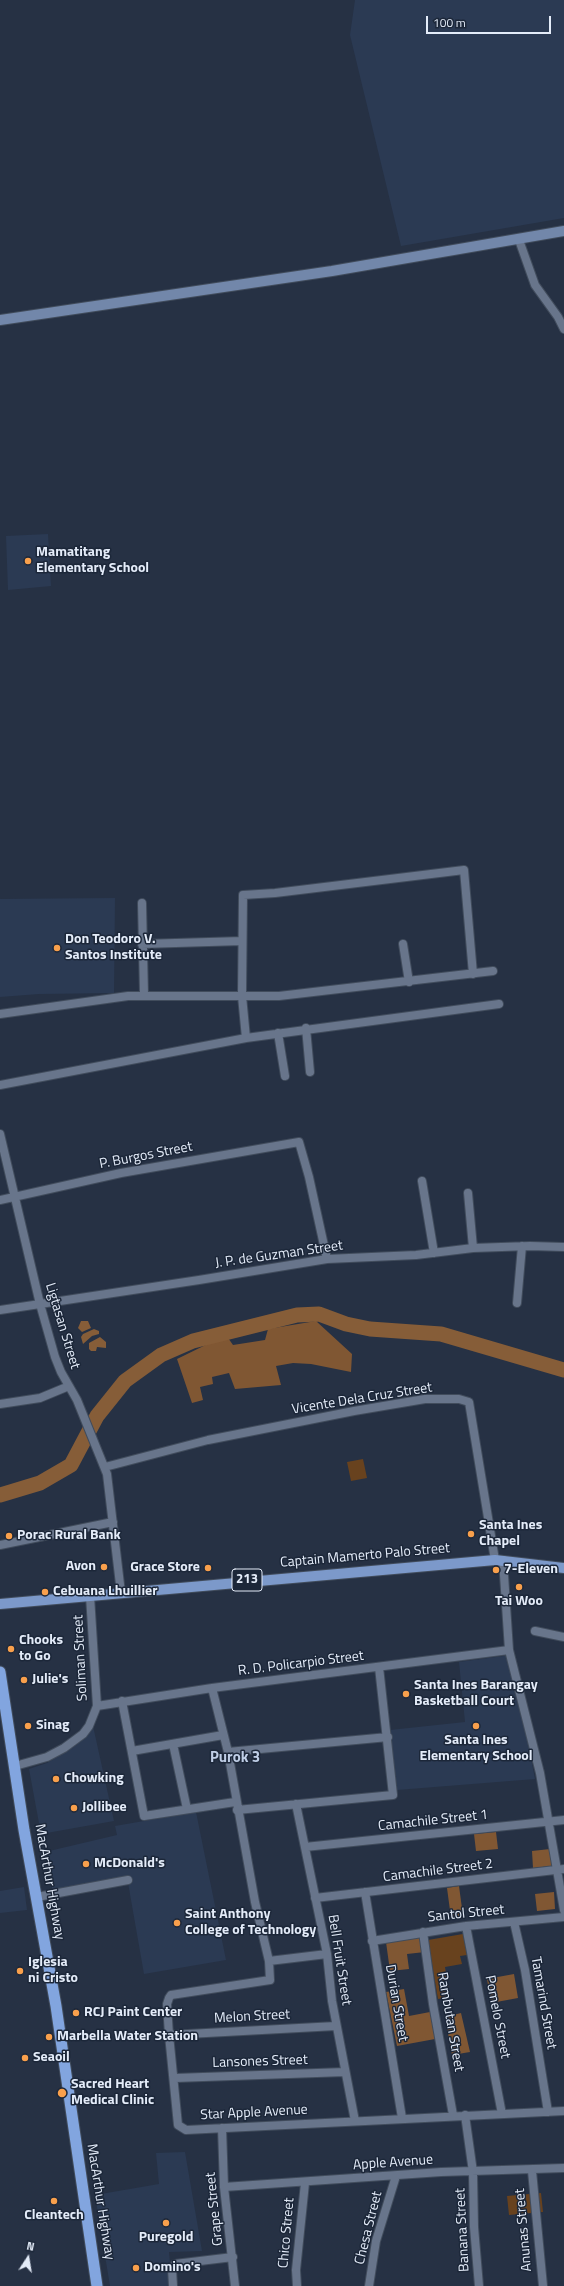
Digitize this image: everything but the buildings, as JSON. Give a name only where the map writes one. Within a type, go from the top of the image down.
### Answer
[{"type":"highway","name":"MacArthur Highway","points":[[0,1672],[56,2006],[97,2286]]},
{"type":"main road","points":[[0,320],[332,271],[519,240],[564,231]]},
{"type":"main road","name":"Captain Mamerto Palo Street","points":[[0,1604],[499,1560],[564,1568]]},
{"type":"street","points":[[519,240],[535,285],[558,317],[564,329]]},
{"type":"street","points":[[246,1038],[242,996],[243,895],[275,893],[464,870],[473,974]]},
{"type":"street","points":[[142,903],[144,995]]},
{"type":"street","points":[[142,944],[242,941]]},
{"type":"street","points":[[403,944],[409,982]]},
{"type":"street","points":[[0,1014],[144,995],[279,996],[493,971]]},
{"type":"street","points":[[0,1086],[278,1032],[352,1024],[499,1004]]},
{"type":"street","points":[[306,1028],[310,1072]]},
{"type":"street","points":[[278,1032],[285,1076]]},
{"type":"street","name":"Ligtasan Street","points":[[0,1134],[40,1304],[61,1372],[77,1400],[104,1467],[113,1522],[121,1593]]},
{"type":"street","name":"P. Burgos Street","points":[[0,1200],[121,1173],[299,1142],[309,1177],[326,1259]]},
{"type":"street","points":[[422,1181],[434,1253]]},
{"type":"street","points":[[468,1193],[473,1248]]},
{"type":"street","points":[[517,1303],[522,1246]]},
{"type":"street","name":"J. P. de Guzman Street","points":[[0,1310],[326,1259],[434,1253],[473,1248],[522,1246],[564,1247]]},
{"type":"street","points":[[0,1404],[40,1398],[70,1386]]},
{"type":"street","name":"Vicente Dela Cruz Street","points":[[104,1467],[208,1440],[354,1411],[425,1399],[459,1399],[469,1402],[499,1560]]},
{"type":"street","points":[[0,1545],[113,1522]]},
{"type":"street","points":[[499,1560],[509,1650],[530,1729],[560,1870],[564,1910]]},
{"type":"street","name":"Soliman Street","points":[[15,1766],[47,1757],[83,1734],[89,1726],[97,1706],[90,1596]]},
{"type":"street","points":[[535,1631],[564,1637]]},
{"type":"street","name":"R. D. Policarpio Street","points":[[97,1706],[212,1688],[509,1650]]},
{"type":"street","points":[[122,1701],[144,1816],[186,1809],[296,1804],[393,1795],[388,1737],[379,1667]]},
{"type":"street","points":[[212,1688],[222,1735],[228,1752],[236,1806],[255,1902],[269,1961],[327,1954]]},
{"type":"street","points":[[132,1751],[222,1735]]},
{"type":"street","points":[[228,1752],[388,1737]]},
{"type":"street","points":[[173,1744],[186,1809]]},
{"type":"street","name":"Bell Fruit Street","points":[[296,1804],[327,1954],[336,2026],[355,2121]]},
{"type":"street","name":"Camachile Street 1","points":[[305,1847],[564,1820]]},
{"type":"street","name":"Camachile Street 2","points":[[315,1898],[560,1870]]},
{"type":"street","points":[[37,1897],[128,1880]]},
{"type":"street","name":"Durian Street","points":[[365,1892],[402,2118]]},
{"type":"street","name":"Santol Street","points":[[372,1941],[466,1926],[564,1917]]},
{"type":"street","name":"Tamarind Street","points":[[514,1922],[525,1970],[548,2112]]},
{"type":"street","name":"Pomelo Street","points":[[466,1926],[502,2114]]},
{"type":"street","name":"Rambutan Street","points":[[424,1932],[433,2004],[453,2115]]},
{"type":"street","name":"Star Apple Avenue","points":[[269,1961],[270,1980],[171,1995],[167,2004],[169,2035],[175,2078],[178,2125],[186,2130],[453,2115],[465,2116],[564,2111]]},
{"type":"street","name":"Melon Street","points":[[169,2035],[336,2026]]},
{"type":"street","name":"Lansones Street","points":[[175,2078],[346,2072]]},
{"type":"street","name":"Banana Street","points":[[465,2116],[473,2172],[474,2227],[479,2286]]},
{"type":"street","name":"Grape Street","points":[[222,2128],[224,2187],[235,2286]]},
{"type":"street","name":"Apple Avenue","points":[[224,2187],[396,2176],[532,2171],[564,2168]]},
{"type":"street","name":"Anunas Street","points":[[532,2171],[543,2286]]},
{"type":"street","name":"Chesa Street","points":[[369,2286],[376,2241],[396,2176]]},
{"type":"street","name":"Chico Street","points":[[297,2286],[296,2270],[305,2183]]},
{"type":"street","points":[[173,2286],[172,2269],[174,2264],[232,2257]]},
{"type":"shaded area","points":[[355,0],[564,0],[564,218],[401,246],[350,35]]},
{"type":"shaded area","name":"Mamatitang Elementary School","points":[[48,534],[51,586],[8,590],[6,536]]},
{"type":"shaded area","name":"Don Teodoro V. Santos Institute","points":[[115,898],[114,993],[39,994],[0,997],[0,899]]},
{"type":"shaded area","points":[[81,1321],[88,1321],[91,1328],[82,1332],[78,1328]]},
{"type":"shaded area","points":[[316,1321],[352,1354],[351,1372],[311,1364],[293,1363],[276,1366],[281,1385],[235,1389],[229,1373],[212,1377],[213,1384],[200,1387],[203,1400],[192,1403],[177,1359],[226,1335],[233,1345],[265,1340],[268,1329]]},
{"type":"shaded area","points":[[94,1329],[99,1331],[99,1334],[92,1336],[83,1344],[81,1337],[83,1334]]},
{"type":"shaded area","points":[[100,1337],[106,1342],[106,1348],[97,1347],[96,1351],[91,1351],[89,1349],[89,1343]]},
{"type":"shaded area","points":[[363,1459],[367,1478],[351,1481],[347,1462]]},
{"type":"shaded area","name":"Santa Ines Elementary School","points":[[511,1655],[535,1779],[397,1790],[390,1730],[465,1722],[459,1662]]},
{"type":"shaded area","points":[[93,1726],[114,1821],[41,1834],[29,1769],[47,1763],[75,1746]]},
{"type":"shaded area","name":"Saint Anthony College of Technology","points":[[196,1812],[226,1960],[144,1974],[127,1877],[53,1893],[45,1852],[117,1835],[115,1826]]},
{"type":"shaded area","points":[[496,1832],[498,1849],[476,1851],[474,1834]]},
{"type":"shaded area","points":[[550,1849],[552,1866],[533,1868],[532,1851]]},
{"type":"shaded area","points":[[459,1886],[463,1916],[451,1918],[447,1888]]},
{"type":"shaded area","points":[[24,1887],[27,1910],[0,1913],[0,1891]]},
{"type":"shaded area","points":[[554,1892],[555,1909],[537,1911],[535,1894]]},
{"type":"shaded area","points":[[463,1934],[467,1955],[460,1956],[462,1964],[445,1967],[450,1997],[438,1999],[428,1940]]},
{"type":"shaded area","points":[[422,1936],[425,1952],[407,1954],[409,1969],[390,1971],[386,1942]]},
{"type":"shaded area","points":[[514,1974],[518,1998],[491,2003],[487,1979]]},
{"type":"shaded area","points":[[404,1989],[409,2016],[430,2012],[435,2039],[397,2046],[386,1992]]},
{"type":"shaded area","points":[[461,2013],[470,2052],[452,2055],[445,2017]]},
{"type":"shaded area","points":[[185,2152],[202,2251],[169,2252],[172,2286],[110,2286],[95,2195],[159,2184],[156,2153]]},
{"type":"shaded area","points":[[541,2193],[543,2212],[509,2215],[507,2196]]},
{"type":"waterway","points":[[0,1495],[40,1483],[71,1465],[97,1416],[125,1381],[161,1355],[193,1341],[297,1315],[319,1314],[346,1324],[370,1329],[441,1334],[564,1370]]},
{"type":"place","name":"Mamatitang Elementary School","points":[[28,561]]},
{"type":"place","name":"Don Teodoro V. Santos Institute","points":[[57,948]]},
{"type":"place","name":"Santa Ines Chapel","points":[[471,1534]]},
{"type":"place","name":"Porac Rural Bank","points":[[9,1536]]},
{"type":"place","name":"Avon","points":[[104,1567]]},
{"type":"place","name":"Grace Store","points":[[208,1568]]},
{"type":"place","name":"7-Eleven","points":[[496,1570]]},
{"type":"place","name":"Tai Woo","points":[[519,1587]]},
{"type":"place","name":"Cebuana Lhuillier","points":[[45,1592]]},
{"type":"place","name":"Chooks to Go","points":[[11,1649]]},
{"type":"place","name":"Julie's","points":[[24,1680]]},
{"type":"place","name":"Santa Ines Barangay Basketball Court","points":[[406,1694]]},
{"type":"place","name":"Sinag","points":[[28,1726]]},
{"type":"place","name":"Santa Ines Elementary School","points":[[476,1726]]},
{"type":"place","name":"Chowking","points":[[56,1779]]},
{"type":"place","name":"Jollibee","points":[[74,1808]]},
{"type":"place","name":"McDonald's","points":[[86,1864]]},
{"type":"place","name":"Saint Anthony College of Technology","points":[[177,1923]]},
{"type":"place","name":"Iglesia ni Cristo","points":[[20,1971]]},
{"type":"place","name":"RCJ Paint Center","points":[[76,2013]]},
{"type":"place","name":"Marbella Water Station","points":[[49,2037]]},
{"type":"place","name":"Seaoil","points":[[25,2058]]},
{"type":"place","name":"Sacred Heart Medical Clinic","points":[[62,2093]]},
{"type":"place","name":"Cleantech","points":[[54,2201]]},
{"type":"place","name":"Puregold","points":[[166,2223]]},
{"type":"place","name":"Domino's","points":[[136,2268]]},
{"type":"district","name":"Purok 3","points":[[235,1758]]}]
